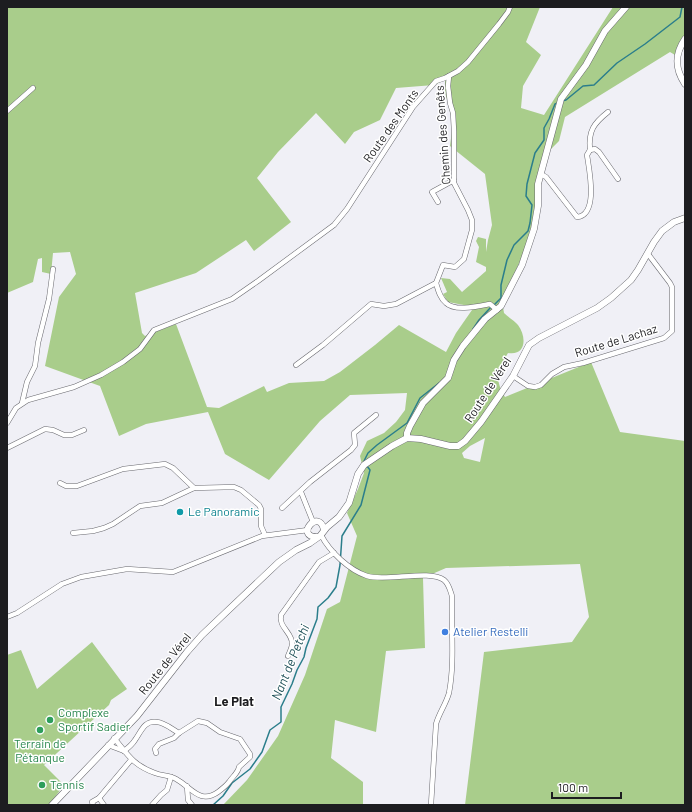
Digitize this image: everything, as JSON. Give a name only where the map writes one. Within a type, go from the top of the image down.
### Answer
[{"type":"street","name":"Route des Monts","points":[[22,403],[38,396],[74,387],[101,375],[133,356],[154,330],[232,299],[334,225],[347,209],[412,108],[436,81],[450,76],[468,62],[508,12],[510,7]]},
{"type":"street","points":[[296,365],[324,345],[371,304],[384,306],[396,304],[436,283],[441,297],[447,304],[454,308],[501,306],[522,265],[534,229],[538,211],[538,184],[560,102],[586,65],[605,31],[626,7]]},
{"type":"street","points":[[685,39],[679,50],[676,61],[678,73],[685,84]]},
{"type":"street","name":"Chemin des Genêts","points":[[436,283],[443,265],[455,267],[464,259],[472,230],[472,220],[458,193],[454,180],[453,113],[448,86],[450,76]]},
{"type":"street","points":[[7,111],[33,88]]},
{"type":"street","points":[[541,174],[546,176],[575,216],[580,217],[585,213],[591,200],[587,155],[590,150],[589,140],[594,126],[608,112]]},
{"type":"street","points":[[590,150],[595,149],[599,152],[618,179]]},
{"type":"street","points":[[438,202],[432,192],[454,180]]},
{"type":"street","name":"Route de Vérel","points":[[52,805],[140,712],[202,635],[279,562],[304,545],[310,544],[343,512],[349,503],[361,469],[371,460],[392,446],[410,438],[450,446],[462,444],[476,428],[512,376],[529,344],[597,308],[611,298],[631,280],[662,231],[674,222],[685,218]]},
{"type":"street","name":"Route de Lachaz","points":[[512,376],[528,386],[535,387],[541,385],[552,374],[564,367],[583,363],[664,338],[672,331],[672,287],[648,254]]},
{"type":"street","points":[[7,423],[9,416],[22,403],[27,382],[35,366],[38,343],[49,299],[53,269]]},
{"type":"street","points":[[410,438],[413,421],[428,398],[448,378],[454,360],[494,307]]},
{"type":"street","points":[[282,508],[301,492],[310,482],[351,450],[355,445],[354,433],[376,415]]},
{"type":"street","points":[[7,448],[32,437],[45,429],[72,436],[84,430]]},
{"type":"street","points":[[60,483],[66,486],[77,486],[123,469],[165,464],[173,468],[194,488]]},
{"type":"street","points":[[73,533],[93,531],[104,528],[113,524],[140,506],[162,503],[194,488],[234,488],[241,490],[261,509],[261,526],[265,535]]},
{"type":"street","points":[[301,492],[313,522]]},
{"type":"street","points":[[313,522],[320,523],[343,512]]},
{"type":"street","points":[[304,545],[309,540],[309,525],[313,522]]},
{"type":"street","points":[[320,523],[323,526],[321,534],[334,553],[354,569],[368,576],[438,577],[447,584],[450,590],[452,597],[452,677],[448,695],[438,715],[436,724],[431,805]]},
{"type":"street","points":[[7,617],[17,613],[62,584],[71,580],[127,569],[173,572],[265,535],[308,532],[313,537],[321,534]]},
{"type":"street","points":[[288,656],[292,644],[281,624],[281,615],[319,562],[334,553]]},
{"type":"street","points":[[114,738],[132,760],[146,769],[178,780],[205,798],[212,796],[227,785],[238,771],[239,767],[250,757],[250,754],[240,739],[220,732],[207,723],[198,721],[179,733],[172,740],[159,744],[155,749],[156,753]]},
{"type":"street","points":[[124,752],[134,742],[143,726],[148,723],[157,722],[179,733]]},
{"type":"street","points":[[108,745],[124,752]]},
{"type":"street","points":[[91,804],[99,798],[132,760]]},
{"type":"street","points":[[152,805],[167,790],[171,777]]},
{"type":"street","points":[[186,786],[188,800],[192,805]]},
{"type":"street","points":[[99,798],[104,805]]},
{"type":"green space","points":[[7,7],[540,7],[526,42],[541,55],[523,86],[521,108],[544,115],[613,7],[685,7],[685,40],[675,55],[670,52],[565,117],[559,141],[545,155],[534,221],[521,259],[502,301],[504,313],[517,324],[521,330],[524,340],[523,345],[518,352],[508,353],[499,370],[498,379],[499,385],[505,397],[591,362],[620,432],[685,441],[685,805],[465,805],[484,652],[572,642],[589,617],[580,564],[446,568],[423,578],[425,648],[386,651],[376,732],[335,720],[331,758],[363,782],[363,805],[223,805],[247,780],[278,736],[305,675],[327,609],[340,602],[357,536],[347,513],[364,473],[360,456],[367,441],[384,433],[396,422],[405,410],[407,393],[350,395],[320,421],[269,480],[225,454],[208,412],[146,424],[119,436],[100,386],[45,366],[59,297],[76,274],[70,252],[53,253],[51,274],[42,272],[42,258],[38,259],[33,282],[7,293]],"holes":[[[445,80],[445,92],[453,123],[450,146],[485,174],[492,225],[486,252],[486,239],[478,237],[476,241],[479,247],[476,262],[486,267],[486,271],[462,292],[450,279],[441,278],[447,292],[443,294],[448,302],[469,306],[472,310],[456,333],[446,352],[399,325],[340,372],[324,381],[289,383],[267,392],[264,386],[219,408],[207,407],[176,324],[145,336],[142,333],[135,293],[196,273],[246,240],[254,251],[291,222],[257,178],[278,152],[316,113],[345,144],[354,132],[380,120],[396,88],[434,85]],[[485,438],[480,462],[464,458],[462,453],[470,446]]]},
{"type":"green space","name":"Complexe Sportif Sadier","points":[[92,642],[127,689],[111,700],[109,705],[44,765],[64,785],[49,805],[7,805],[7,655],[21,650],[37,689]]},
{"type":"waterway","name":"Nant de Petchi","points":[[562,101],[566,100],[583,86],[594,85],[617,63],[680,17],[682,7]]},
{"type":"waterway","name":"Nant de Petchi","points":[[494,305],[501,298],[501,285],[507,260],[514,245],[528,231],[532,205],[526,196],[527,184],[535,153],[544,140],[544,128],[555,104],[558,103]]},
{"type":"waterway","name":"Nant de Petchi","points":[[473,329],[491,307]]},
{"type":"waterway","name":"Nant de Petchi","points":[[364,461],[368,453],[377,445],[407,423],[420,398],[439,383]]},
{"type":"waterway","name":"Nant de Petchi","points":[[213,805],[223,796],[232,783],[250,769],[262,752],[270,730],[281,722],[281,707],[304,657],[317,619],[318,607],[328,598],[336,587],[340,565],[342,536],[361,505],[370,470],[367,466]]},
{"type":"place","name":"Le Panoramic","points":[[180,512]]},
{"type":"place","name":"Atelier Restelli","points":[[445,632]]},
{"type":"place","name":"Complexe Sportif Sadier","points":[[50,720]]},
{"type":"place","name":"Terrain de Pétanque","points":[[40,730]]},
{"type":"place","name":"Tennis","points":[[42,785]]},
{"type":"district","name":"Le Plat","points":[[234,701]]}]
